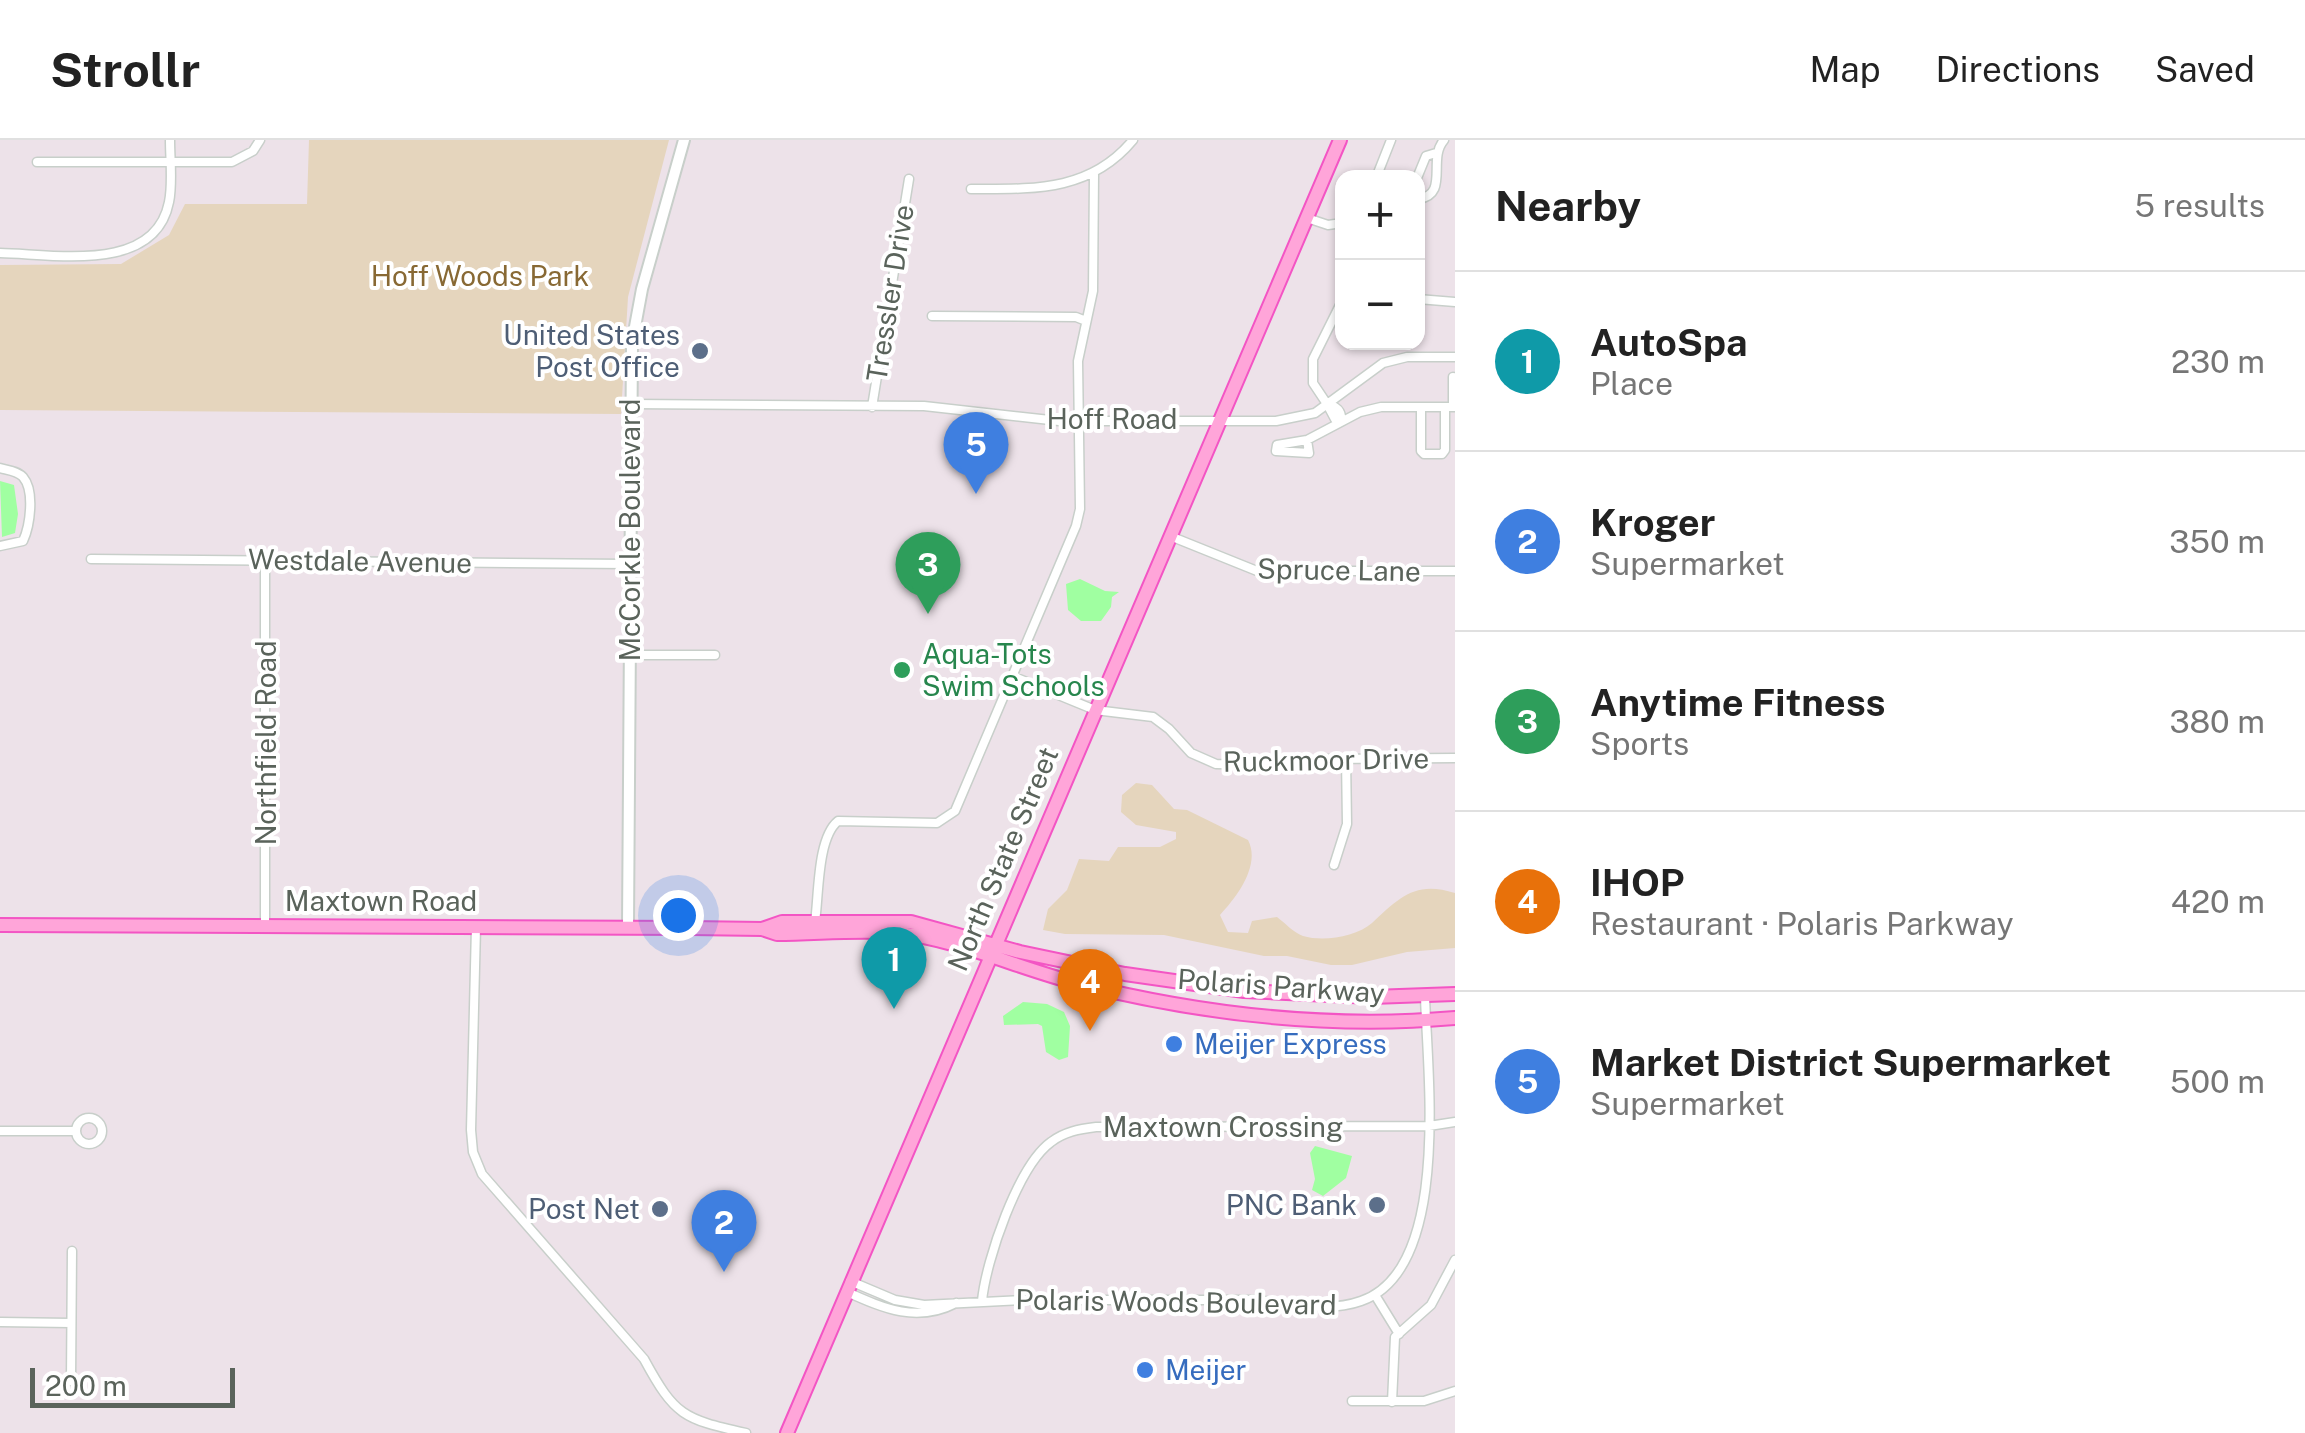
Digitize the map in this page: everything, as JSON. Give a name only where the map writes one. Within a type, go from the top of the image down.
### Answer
[{"type":"main road","name":"North State Street","points":[[787,1433],[1340,140]]},
{"type":"main road","name":"Maxtown Road","points":[[812,928],[866,920],[911,922],[991,951]]},
{"type":"main road","name":"Maxtown Road","points":[[0,925],[762,930],[782,922],[812,928],[902,933],[991,951]]},
{"type":"main road","name":"Polaris Parkway","points":[[991,951],[1212,987],[1319,996],[1455,994]]},
{"type":"main road","name":"Polaris Parkway","points":[[991,951],[1072,982],[1184,1006],[1302,1018],[1455,1018]]},
{"type":"street","points":[[0,254],[108,254],[138,246],[154,234],[166,216],[170,140]]},
{"type":"street","points":[[37,162],[232,162],[246,156],[260,140]]},
{"type":"street","name":"McCorkle Boulevard","points":[[628,928],[630,404],[635,321],[684,140]]},
{"type":"street","points":[[971,189],[1049,188],[1094,174],[1134,140]]},
{"type":"street","points":[[1379,170],[1390,140]]},
{"type":"street","points":[[1425,198],[1436,190],[1436,153],[1444,140]]},
{"type":"street","points":[[1420,170],[1426,156],[1436,153]]},
{"type":"street","points":[[812,928],[824,844],[830,827],[838,820],[946,820],[955,811],[1076,526],[1080,510],[1078,361],[1093,290],[1094,174]]},
{"type":"street","name":"Tressler Drive","points":[[872,407],[909,179]]},
{"type":"street","points":[[1307,218],[1335,224]]},
{"type":"street","points":[[1425,300],[1455,302]]},
{"type":"street","points":[[1335,315],[1312,359],[1313,383],[1327,404],[1336,406],[1342,421]]},
{"type":"street","points":[[932,316],[1076,317],[1086,321]]},
{"type":"street","name":"Hoff Road","points":[[630,404],[951,408],[1078,422],[1295,419],[1315,413],[1383,362],[1407,357],[1455,357]]},
{"type":"street","points":[[1421,407],[1421,451],[1442,454],[1453,378]]},
{"type":"street","points":[[1307,440],[1360,412],[1381,407],[1451,407]]},
{"type":"street","points":[[0,468],[24,479],[29,525],[23,541],[0,546]]},
{"type":"street","name":"Spruce Lane","points":[[1170,536],[1257,571],[1455,572]]},
{"type":"street","name":"Westdale Avenue","points":[[91,559],[629,564]]},
{"type":"street","name":"Northfield Road","points":[[264,926],[265,560]]},
{"type":"street","points":[[629,655],[715,655]]},
{"type":"street","name":"Ruckmoor Drive","points":[[1012,676],[1094,710],[1153,717],[1191,753],[1216,764],[1455,758]]},
{"type":"street","points":[[1334,866],[1346,824],[1346,758]]},
{"type":"street","points":[[476,927],[472,1141],[482,1174],[644,1358],[658,1387],[673,1406],[693,1419],[746,1433]]},
{"type":"street","name":"Polaris Woods Boulevard","points":[[848,1286],[904,1313],[939,1312],[960,1301],[982,1300],[1255,1300],[1338,1306],[1375,1295],[1400,1269],[1416,1230],[1429,1169],[1425,996]]},
{"type":"street","name":"Maxtown Crossing","points":[[982,1300],[987,1264],[1024,1177],[1035,1157],[1062,1135],[1096,1127],[1429,1126],[1455,1122]]},
{"type":"street","points":[[0,1131],[74,1131]]},
{"type":"street","points":[[71,1382],[72,1251]]},
{"type":"street","points":[[1392,1402],[1394,1345],[1399,1334],[1422,1316],[1445,1284],[1455,1260]]},
{"type":"street","points":[[1445,1284],[1455,1287]]},
{"type":"street","points":[[1375,1295],[1399,1334]]},
{"type":"street","points":[[0,1322],[72,1322]]},
{"type":"street","points":[[1352,1401],[1424,1401],[1455,1391]]},
{"type":"green space","name":"Hoff Woods Park","points":[[309,140],[669,140],[628,297],[621,414],[0,410],[0,265],[121,264],[169,235],[185,204],[307,204]]},
{"type":"green space","points":[[1136,783],[1152,785],[1174,809],[1187,810],[1248,840],[1252,860],[1249,870],[1240,890],[1220,915],[1228,932],[1248,933],[1252,921],[1277,917],[1303,936],[1339,937],[1365,928],[1409,894],[1429,889],[1455,893],[1455,948],[1331,965],[1164,935],[1065,934],[1043,930],[1048,909],[1067,890],[1079,859],[1109,861],[1118,847],[1160,847],[1176,839],[1176,832],[1136,825],[1121,812],[1122,795]]},
{"type":"shaded area","points":[[0,481],[14,485],[18,514],[15,533],[2,537]]},
{"type":"shaded area","points":[[1080,579],[1105,591],[1119,592],[1112,597],[1111,607],[1101,621],[1081,621],[1068,610],[1066,584]]},
{"type":"shaded area","points":[[1023,1002],[1047,1004],[1064,1012],[1070,1026],[1068,1057],[1059,1060],[1046,1052],[1042,1026],[1038,1024],[1004,1025],[1003,1016]]},
{"type":"shaded area","points":[[1315,1146],[1352,1156],[1346,1178],[1323,1196],[1312,1190],[1315,1179],[1310,1153]]},
{"type":"place","name":"United States Post Office","points":[[700,351]]},
{"type":"place","name":"Market District Supermarket","points":[[976,494]]},
{"type":"place","name":"Anytime Fitness","points":[[928,614]]},
{"type":"place","name":"Aqua-Tots Swim Schools","points":[[902,670]]},
{"type":"place","name":"AutoSpa","points":[[894,1009]]},
{"type":"place","name":"IHOP","points":[[1090,1031]]},
{"type":"place","name":"Meijer Express","points":[[1174,1044]]},
{"type":"place","name":"PNC Bank","points":[[1377,1205]]},
{"type":"place","name":"Post Net","points":[[660,1209]]},
{"type":"place","name":"Kroger","points":[[724,1272]]},
{"type":"place","name":"Meijer","points":[[1145,1370]]}]
